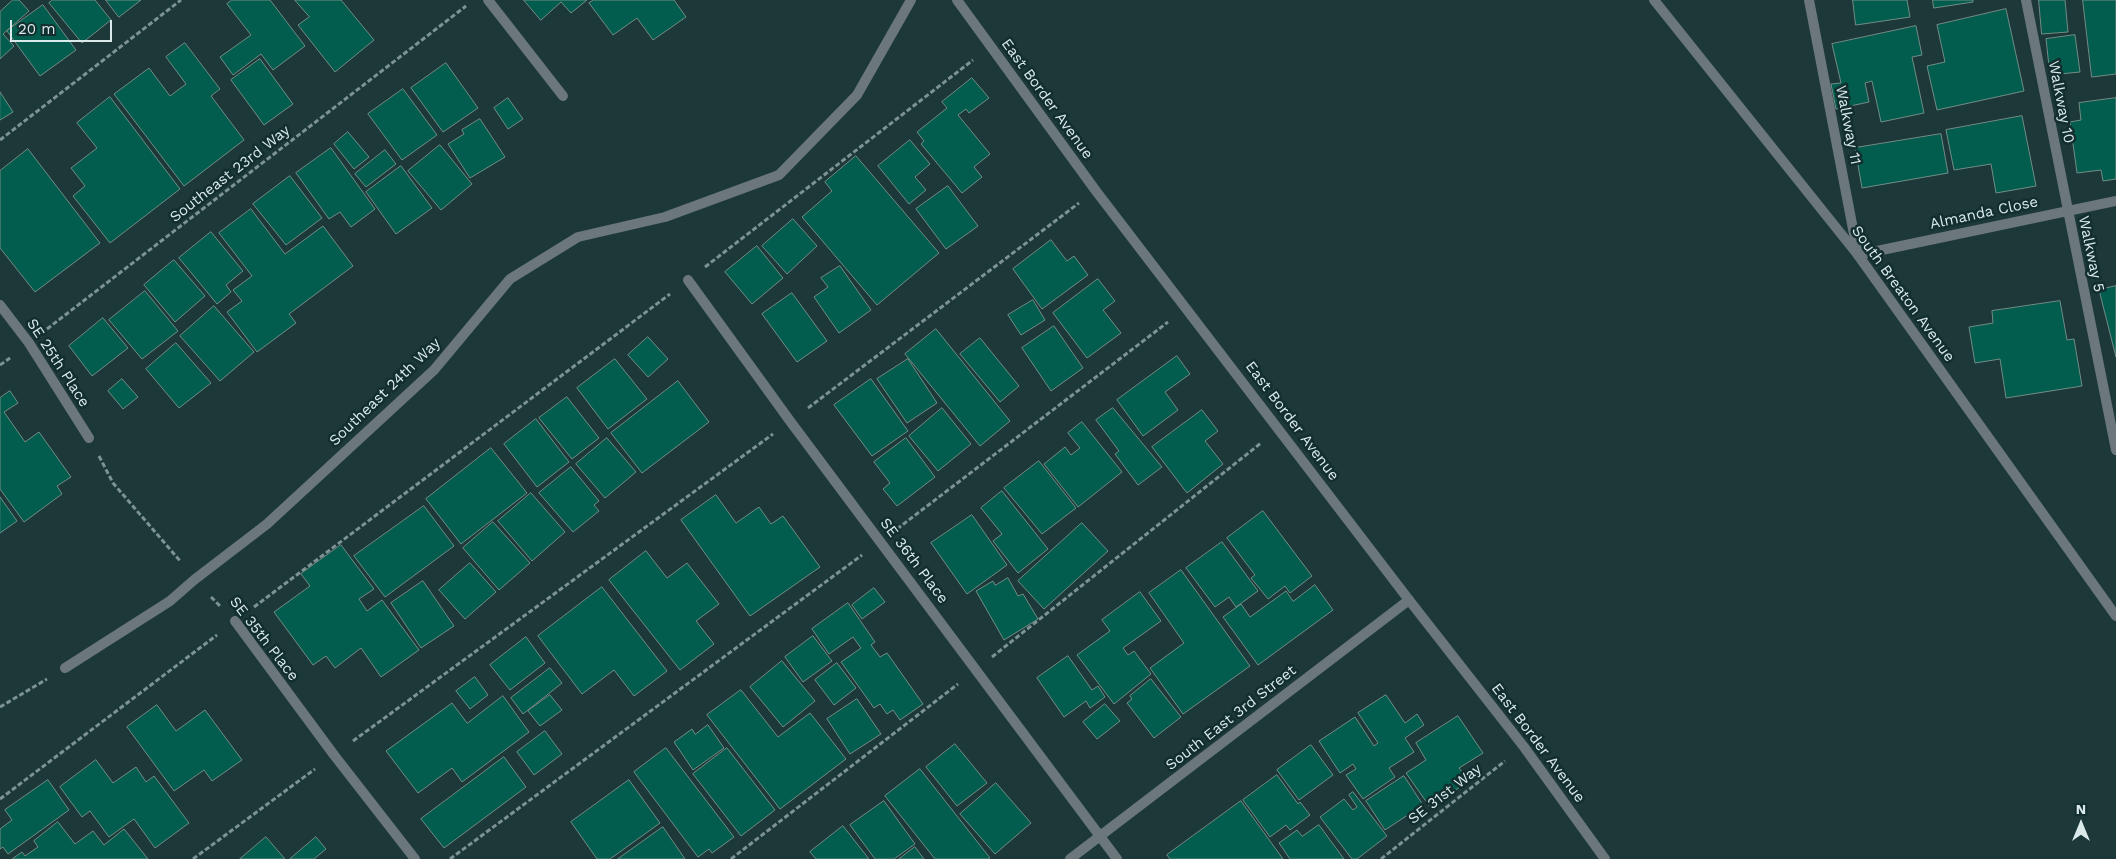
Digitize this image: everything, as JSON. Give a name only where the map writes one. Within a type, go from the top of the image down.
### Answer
[{"type":"street","points":[[488,0],[563,96]]},
{"type":"street","name":"Southeast 24th Way","points":[[65,668],[170,601],[194,580],[267,524],[434,370],[510,279],[578,237],[665,217],[779,175],[857,95],[911,0]]},
{"type":"street","name":"East Border Avenue","points":[[957,0],[989,47],[1096,191],[1408,600],[1524,747],[1606,859]]},
{"type":"street","name":"South Breaton Avenue","points":[[1654,0],[1858,255],[2116,616]]},
{"type":"street","name":"Walkway 11","points":[[1809,0],[1858,255]]},
{"type":"street","name":"Walkway 10","points":[[2026,0],[2067,210]]},
{"type":"street","name":"Almanda Close","points":[[1858,255],[2116,201]]},
{"type":"street","name":"Walkway 5","points":[[2067,210],[2116,450]]},
{"type":"street","name":"SE 36th Place","points":[[688,280],[790,421],[1117,859]]},
{"type":"street","name":"SE 25th Place","points":[[0,305],[29,343],[89,438]]},
{"type":"street","name":"South East 3rd Street","points":[[1070,859],[1408,600]]},
{"type":"street","name":"SE 35th Place","points":[[234,621],[334,755],[415,859]]},
{"type":"path","points":[[0,140],[181,0]]},
{"type":"path","name":"Southeast 23rd Way","points":[[0,366],[474,0]]},
{"type":"path","points":[[0,799],[688,280],[989,47]]},
{"type":"path","points":[[193,859],[790,421],[1096,191]]},
{"type":"path","points":[[450,859],[881,541],[1187,308]]},
{"type":"path","points":[[731,859],[976,669],[1279,429]]},
{"type":"path","name":"SE 35th Place","points":[[89,438],[114,483],[194,580],[234,621]]},
{"type":"path","points":[[0,707],[65,668]]},
{"type":"path","name":"SE 31st Way","points":[[1381,859],[1524,747]]},
{"type":"building","points":[[13,0],[19,0],[29,11],[3,34],[14,46],[0,59],[0,12]]},
{"type":"building","points":[[53,0],[95,0],[111,20],[82,43],[49,3]]},
{"type":"building","points":[[106,0],[141,0],[119,17]]},
{"type":"building","points":[[232,0],[270,0],[305,46],[273,70],[261,54],[233,75],[220,57],[251,35],[227,4]]},
{"type":"building","points":[[295,0],[341,0],[374,40],[335,72],[298,25],[309,17]]},
{"type":"building","points":[[524,0],[587,0],[571,13],[561,2],[541,20]]},
{"type":"building","points":[[594,0],[674,0],[686,17],[653,40],[637,18],[613,35],[589,3]]},
{"type":"building","points":[[1853,0],[1907,0],[1910,17],[1856,25]]},
{"type":"building","points":[[1933,0],[1973,0],[1973,2],[1934,8]]},
{"type":"building","points":[[2039,0],[2065,0],[2068,32],[2042,34]]},
{"type":"building","points":[[2083,0],[2116,0],[2116,74],[2092,77]]},
{"type":"building","points":[[43,5],[76,50],[40,76],[7,31]]},
{"type":"building","points":[[2006,9],[2024,91],[1937,110],[1927,66],[1945,62],[1937,25]]},
{"type":"building","points":[[1916,26],[1922,55],[1912,57],[1924,113],[1881,122],[1872,81],[1865,83],[1869,102],[1836,109],[1831,84],[1841,83],[1832,44]]},
{"type":"building","points":[[2075,35],[2080,72],[2050,75],[2046,39]]},
{"type":"building","points":[[185,43],[220,89],[211,96],[244,140],[184,186],[114,94],[149,68],[170,96],[186,84],[166,57]]},
{"type":"building","points":[[260,59],[293,104],[264,125],[231,80]]},
{"type":"building","points":[[446,63],[478,108],[443,132],[411,88]]},
{"type":"building","points":[[972,78],[989,98],[969,113],[966,109],[958,115],[990,154],[974,167],[982,177],[962,193],[921,144],[924,141],[917,132],[947,108],[942,102]]},
{"type":"building","points":[[403,89],[437,135],[402,160],[368,114]]},
{"type":"building","points":[[0,92],[13,112],[0,120]]},
{"type":"building","points":[[110,97],[180,189],[110,243],[73,196],[85,186],[71,168],[97,148],[77,123]]},
{"type":"building","points":[[508,98],[523,119],[508,129],[494,108]]},
{"type":"building","points":[[2116,98],[2116,179],[2103,181],[2101,170],[2077,173],[2070,122],[2081,120],[2079,103]]},
{"type":"building","points":[[2022,116],[2036,186],[1996,193],[1991,164],[1954,170],[1946,130]]},
{"type":"building","points":[[480,119],[505,157],[470,178],[448,144],[464,134],[462,130]]},
{"type":"building","points":[[348,132],[369,157],[354,169],[334,144]]},
{"type":"building","points":[[1941,134],[1948,173],[1862,188],[1855,148]]},
{"type":"building","points":[[910,140],[930,164],[915,177],[926,190],[909,204],[878,166]]},
{"type":"building","points":[[440,145],[472,184],[441,210],[408,171]]},
{"type":"building","points":[[331,148],[375,209],[351,227],[340,212],[329,219],[296,173]]},
{"type":"building","points":[[28,149],[100,243],[35,292],[0,248],[0,171]]},
{"type":"building","points":[[385,150],[396,164],[366,187],[355,174]]},
{"type":"building","points":[[856,156],[939,253],[877,305],[802,217],[832,191],[825,182]]},
{"type":"building","points":[[401,166],[432,208],[396,234],[366,192]]},
{"type":"building","points":[[290,176],[322,218],[286,245],[253,204]]},
{"type":"building","points":[[948,186],[978,226],[946,249],[916,209]]},
{"type":"building","points":[[251,209],[285,254],[323,226],[353,266],[289,314],[296,323],[257,352],[227,312],[242,301],[233,290],[252,276],[219,233]]},
{"type":"building","points":[[793,219],[817,246],[787,274],[762,246]]},
{"type":"building","points":[[211,232],[243,271],[226,285],[231,292],[217,304],[179,258]]},
{"type":"building","points":[[1051,240],[1067,261],[1074,256],[1088,275],[1042,309],[1013,269]]},
{"type":"building","points":[[757,246],[783,278],[752,304],[725,272]]},
{"type":"building","points":[[174,260],[205,296],[175,322],[144,285]]},
{"type":"building","points":[[840,266],[871,310],[839,333],[814,297],[828,287],[821,278]]},
{"type":"building","points":[[1098,279],[1115,301],[1103,310],[1121,333],[1087,358],[1053,313]]},
{"type":"building","points":[[2116,286],[2116,357],[2099,290]]},
{"type":"building","points":[[145,291],[178,331],[142,359],[109,320]]},
{"type":"building","points":[[792,293],[827,341],[797,362],[762,314]]},
{"type":"building","points":[[1033,300],[1045,320],[1021,335],[1008,315]]},
{"type":"building","points":[[2060,301],[2067,340],[2074,339],[2082,386],[2006,398],[2000,359],[1975,363],[1969,327],[1993,323],[1992,311]]},
{"type":"building","points":[[214,306],[254,352],[220,381],[180,336]]},
{"type":"building","points":[[103,318],[128,348],[92,376],[69,346]]},
{"type":"building","points":[[1054,326],[1083,368],[1051,391],[1022,348]]},
{"type":"building","points":[[936,329],[1010,421],[980,446],[905,354]]},
{"type":"building","points":[[648,337],[668,359],[648,377],[628,355]]},
{"type":"building","points":[[980,338],[1019,386],[1000,402],[960,354]]},
{"type":"building","points":[[176,343],[211,383],[179,408],[146,369]]},
{"type":"building","points":[[1177,356],[1190,374],[1165,392],[1178,410],[1143,436],[1117,400]]},
{"type":"building","points":[[615,359],[647,399],[608,429],[577,388]]},
{"type":"building","points":[[908,359],[937,403],[907,423],[877,379]]},
{"type":"building","points":[[122,379],[138,397],[123,409],[108,391]]},
{"type":"building","points":[[871,379],[908,431],[872,456],[834,405]]},
{"type":"building","points":[[678,381],[709,422],[642,473],[611,433]]},
{"type":"building","points":[[10,391],[18,403],[4,412],[25,442],[39,432],[71,477],[57,486],[62,494],[24,522],[0,489],[0,398]]},
{"type":"building","points":[[567,397],[599,438],[572,459],[539,418]]},
{"type":"building","points":[[942,408],[971,444],[938,471],[909,436]]},
{"type":"building","points":[[1113,408],[1162,467],[1138,485],[1115,454],[1119,451],[1096,420]]},
{"type":"building","points":[[1202,410],[1218,431],[1205,441],[1223,464],[1187,493],[1152,447]]},
{"type":"building","points":[[536,419],[569,462],[537,487],[504,444]]},
{"type":"building","points":[[1082,422],[1122,472],[1078,507],[1044,464],[1065,447],[1071,455],[1080,448],[1068,433]]},
{"type":"building","points":[[607,438],[636,472],[605,498],[576,464]]},
{"type":"building","points":[[906,438],[935,477],[897,506],[883,489],[890,483],[874,462]]},
{"type":"building","points":[[491,448],[527,493],[461,544],[426,499]]},
{"type":"building","points":[[1039,461],[1076,508],[1042,534],[1004,488]]},
{"type":"building","points":[[571,467],[599,501],[594,505],[599,511],[573,532],[539,493]]},
{"type":"building","points":[[1002,491],[1048,549],[1018,573],[993,541],[1002,534],[981,508]]},
{"type":"building","points":[[531,493],[565,532],[532,561],[498,521]]},
{"type":"building","points":[[716,495],[736,523],[759,507],[771,524],[783,516],[820,567],[750,616],[681,520]]},
{"type":"building","points":[[0,497],[17,521],[0,533]]},
{"type":"building","points":[[424,506],[454,546],[385,597],[354,556]]},
{"type":"building","points":[[1263,511],[1312,576],[1290,593],[1285,586],[1268,599],[1251,578],[1255,575],[1227,538]]},
{"type":"building","points":[[972,515],[1007,565],[967,594],[931,543]]},
{"type":"building","points":[[493,522],[530,563],[499,590],[463,548]]},
{"type":"building","points":[[1082,523],[1108,551],[1044,609],[1018,581]]},
{"type":"building","points":[[1222,542],[1258,591],[1236,607],[1229,597],[1215,607],[1186,568]]},
{"type":"building","points":[[341,545],[374,589],[359,599],[367,611],[382,600],[419,650],[381,677],[361,648],[335,668],[326,656],[313,665],[274,612],[310,586],[301,574]]},
{"type":"building","points":[[646,551],[667,578],[687,563],[719,604],[696,621],[714,644],[680,670],[609,580]]},
{"type":"building","points":[[470,563],[496,592],[465,619],[439,590]]},
{"type":"building","points":[[1181,570],[1250,666],[1183,714],[1150,668],[1184,643],[1149,593]]},
{"type":"building","points":[[1008,578],[1018,596],[1023,594],[1038,619],[1004,640],[976,591],[993,581],[995,585]]},
{"type":"building","points":[[423,581],[454,626],[421,648],[391,603]]},
{"type":"building","points":[[1315,585],[1333,610],[1258,665],[1223,617],[1241,604],[1250,617],[1286,591],[1293,601]]},
{"type":"building","points":[[602,587],[667,671],[634,696],[614,670],[582,694],[538,636]]},
{"type":"building","points":[[874,588],[885,602],[862,619],[852,605]]},
{"type":"building","points":[[1140,592],[1161,621],[1123,648],[1128,655],[1134,651],[1151,674],[1114,704],[1077,655],[1110,631],[1102,620]]},
{"type":"building","points":[[848,603],[875,642],[871,645],[880,657],[887,653],[923,704],[900,720],[893,710],[887,714],[880,704],[874,708],[841,662],[861,648],[853,637],[829,654],[812,629]]},
{"type":"building","points":[[813,636],[832,661],[803,682],[785,657]]},
{"type":"building","points":[[526,637],[545,663],[510,690],[490,665]]},
{"type":"building","points":[[1068,656],[1092,690],[1098,686],[1105,697],[1090,708],[1086,701],[1064,717],[1037,678]]},
{"type":"building","points":[[782,661],[815,701],[783,727],[750,687]]},
{"type":"building","points":[[837,663],[856,688],[834,705],[815,680]]},
{"type":"building","points":[[550,668],[562,683],[523,714],[511,698]]},
{"type":"building","points":[[475,677],[488,695],[470,709],[456,691]]},
{"type":"building","points":[[1151,679],[1181,717],[1154,738],[1127,703],[1132,699],[1130,696]]},
{"type":"building","points":[[741,690],[778,737],[810,713],[846,759],[780,809],[707,715]]},
{"type":"building","points":[[550,695],[562,710],[540,726],[528,711]]},
{"type":"building","points":[[1386,695],[1405,723],[1417,714],[1424,725],[1405,738],[1414,752],[1389,768],[1395,777],[1363,799],[1346,775],[1356,769],[1353,764],[1340,773],[1319,741],[1355,717],[1374,746],[1378,743],[1358,713]]},
{"type":"building","points":[[503,696],[529,732],[462,782],[452,768],[418,793],[386,751],[452,703],[467,723]]},
{"type":"building","points":[[857,699],[881,734],[850,754],[827,719]]},
{"type":"building","points":[[1105,704],[1120,721],[1097,739],[1083,722]]},
{"type":"building","points":[[157,705],[176,731],[205,710],[242,760],[212,781],[204,770],[174,791],[127,727]]},
{"type":"building","points":[[1458,716],[1483,753],[1459,768],[1469,781],[1430,807],[1406,773],[1426,760],[1416,743]]},
{"type":"building","points":[[708,725],[724,748],[693,770],[674,742],[692,729],[695,734]]},
{"type":"building","points":[[545,731],[562,754],[534,775],[517,752]]},
{"type":"building","points":[[955,744],[987,783],[957,806],[926,767]]},
{"type":"building","points":[[1311,745],[1333,775],[1299,800],[1277,770]]},
{"type":"building","points":[[666,748],[734,837],[712,853],[709,849],[698,857],[634,772]]},
{"type":"building","points":[[727,748],[775,810],[741,836],[693,774]]},
{"type":"building","points":[[504,757],[526,787],[444,848],[421,819]]},
{"type":"building","points":[[96,760],[113,783],[136,767],[146,782],[154,776],[189,823],[155,848],[134,819],[109,837],[90,811],[82,817],[60,787]]},
{"type":"building","points":[[920,769],[990,858],[935,859],[885,796]]},
{"type":"building","points":[[1277,775],[1298,804],[1300,802],[1310,815],[1290,830],[1286,825],[1270,837],[1243,800]]},
{"type":"building","points":[[1404,776],[1423,805],[1385,830],[1366,801]]},
{"type":"building","points":[[48,780],[69,810],[8,854],[3,847],[0,849],[0,829],[12,820],[5,810]]},
{"type":"building","points":[[629,780],[660,823],[610,859],[597,859],[571,822]]},
{"type":"building","points":[[996,783],[1031,823],[995,854],[960,814]]},
{"type":"building","points":[[1353,792],[1387,836],[1357,859],[1352,859],[1320,817],[1344,799],[1353,810],[1357,807],[1349,795]]},
{"type":"building","points":[[884,801],[915,844],[894,859],[875,859],[850,825]]},
{"type":"building","points":[[1241,801],[1283,859],[1170,859],[1167,855]]},
{"type":"building","points":[[58,822],[75,844],[93,831],[104,845],[124,829],[148,859],[12,859],[22,852],[25,856],[38,847],[34,841]]},
{"type":"building","points":[[1319,825],[1344,859],[1290,859],[1279,843],[1297,830],[1302,836]]},
{"type":"building","points":[[843,826],[869,859],[816,859],[810,852]]},
{"type":"building","points":[[663,827],[685,859],[618,859]]},
{"type":"building","points":[[266,837],[285,859],[240,859]]},
{"type":"building","points":[[316,837],[326,849],[314,859],[290,859]]},
{"type":"building","points":[[915,847],[924,859],[899,859]]}]
